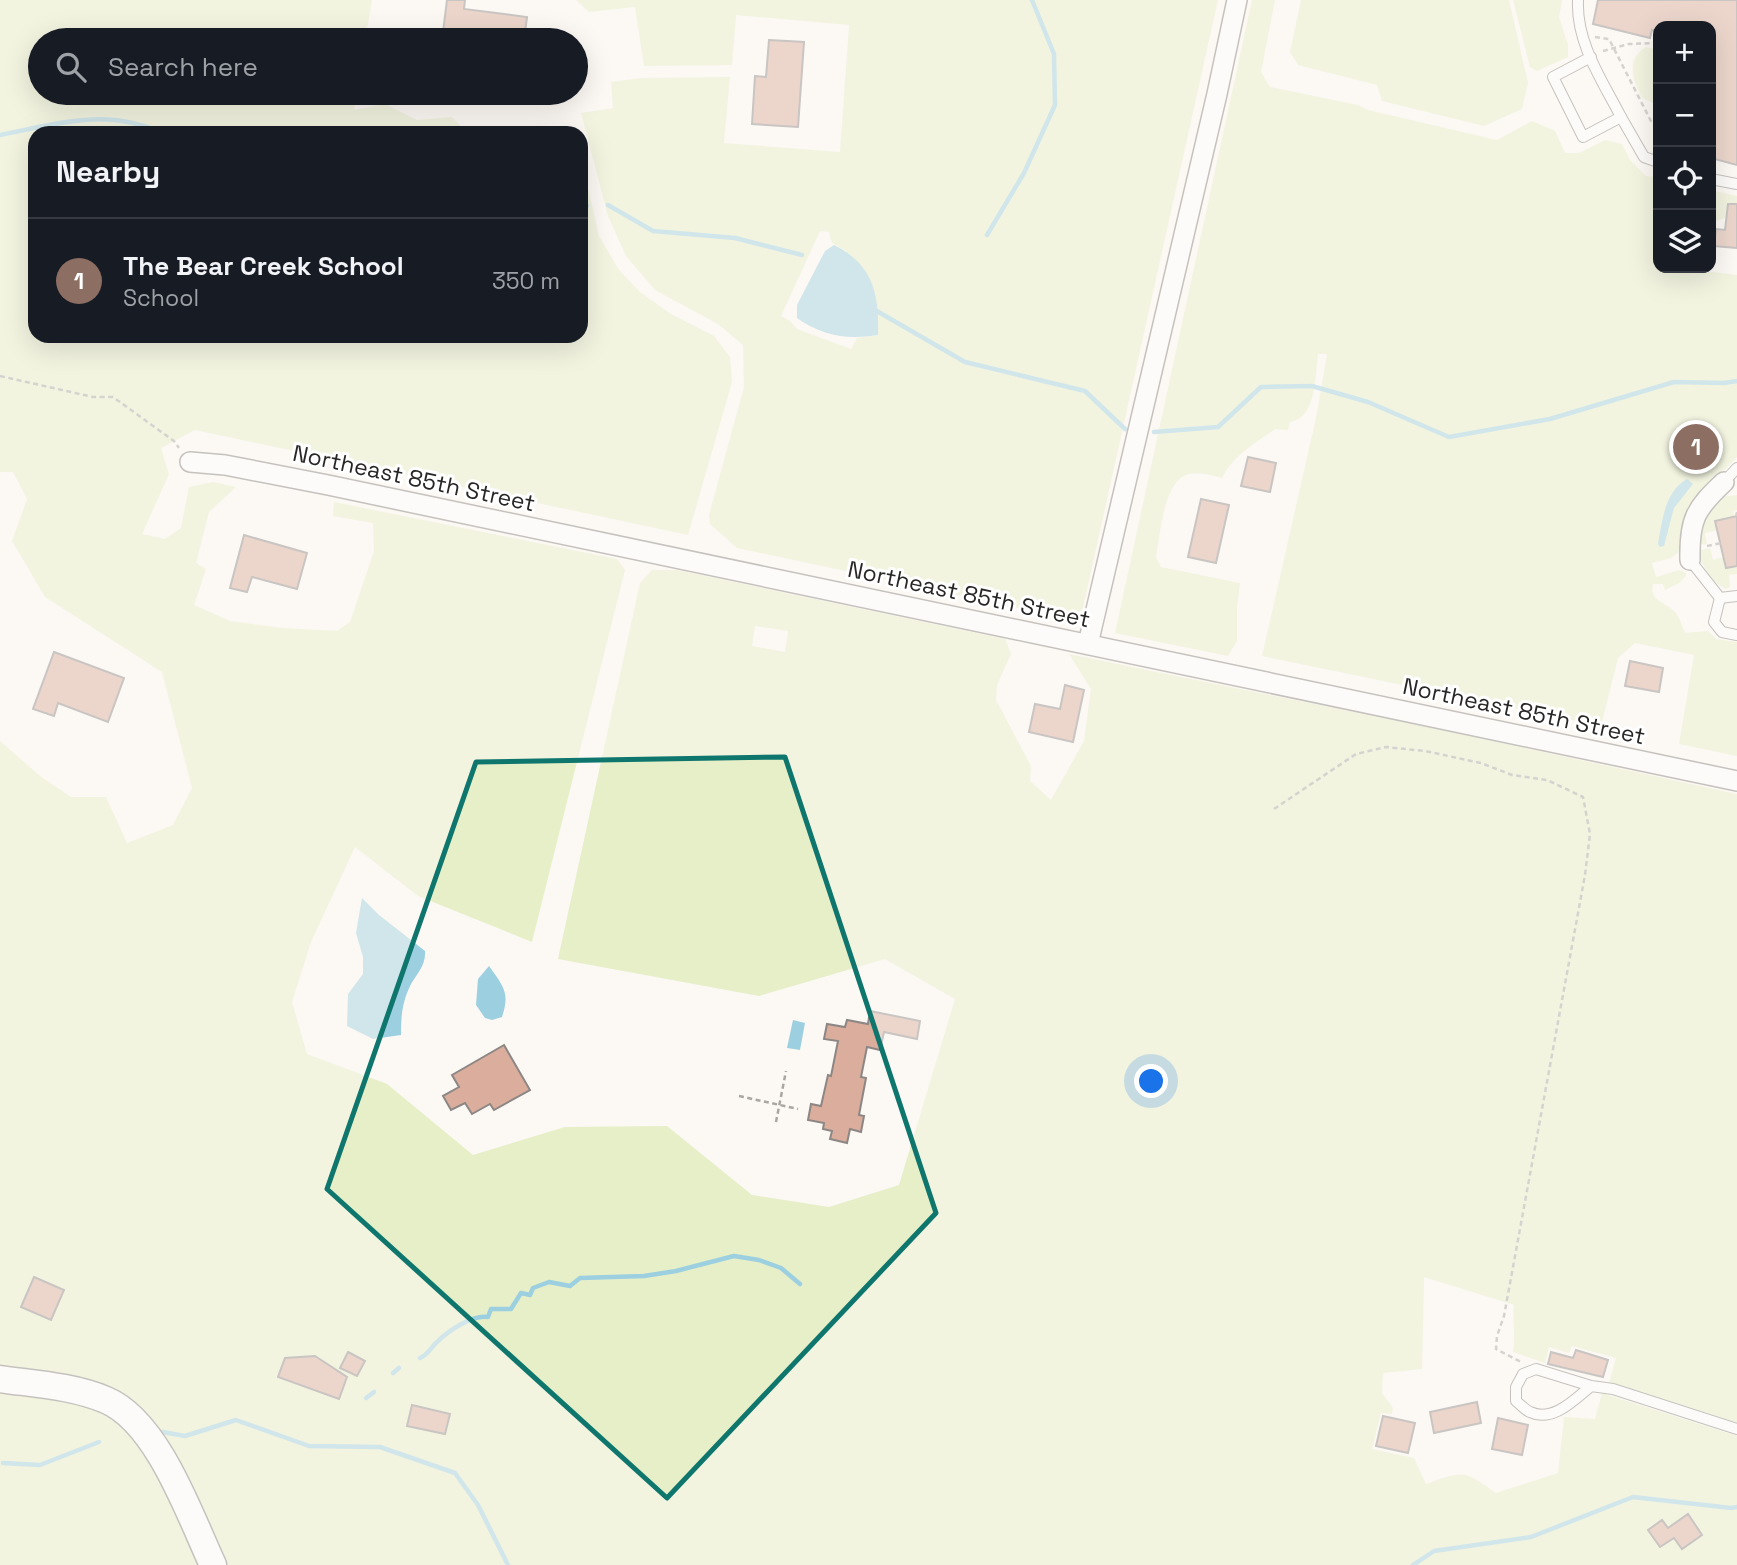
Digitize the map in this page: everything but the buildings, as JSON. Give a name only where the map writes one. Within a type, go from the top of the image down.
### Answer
[{"type":"street","points":[[1088,644],[1237,0]]},
{"type":"street","name":"Northeast 85th Street","points":[[190,462],[225,465],[328,485],[1737,781]]},
{"type":"street","points":[[1690,561],[1689,536],[1695,516],[1702,503],[1731,475]]},
{"type":"street","points":[[0,1379],[84,1392],[109,1401],[128,1415],[150,1438],[168,1469],[213,1565]]},
{"type":"lane","points":[[1578,0],[1577,13],[1583,41],[1644,157],[1653,160]]},
{"type":"lane","points":[[1591,57],[1553,77],[1583,137],[1621,117]]},
{"type":"lane","points":[[1716,180],[1737,184]]},
{"type":"lane","points":[[1690,561],[1720,598]]},
{"type":"lane","points":[[1720,598],[1737,596]]},
{"type":"lane","points":[[1720,598],[1714,622],[1722,632],[1737,635]]},
{"type":"lane","points":[[1591,1386],[1565,1407],[1550,1414],[1531,1412],[1516,1401],[1516,1387],[1523,1374],[1536,1369],[1591,1386],[1613,1389],[1737,1429]]},
{"type":"path","points":[[1592,28],[1594,37],[1609,39],[1652,123]]},
{"type":"path","points":[[1591,57],[1613,47],[1653,43]]},
{"type":"path","points":[[0,376],[93,397],[113,397],[174,441],[190,462]]},
{"type":"path","points":[[1274,809],[1356,754],[1386,747],[1424,751],[1481,763],[1512,775],[1547,780],[1583,797],[1590,834],[1585,875],[1504,1316],[1497,1336],[1496,1349],[1536,1369]]},
{"type":"path","points":[[776,1122],[786,1071]]},
{"type":"path","points":[[739,1096],[798,1109]]},
{"type":"highlighted area","points":[[785,757],[936,1213],[667,1498],[327,1189],[476,762]]},
{"type":"green space","points":[[0,0],[372,0],[367,28],[28,28],[28,105],[355,105],[354,110],[387,105],[417,120],[452,117],[460,126],[28,126],[28,343],[588,343],[588,188],[599,236],[619,270],[640,292],[671,314],[714,336],[730,357],[732,382],[688,535],[195,430],[161,448],[169,474],[142,534],[165,539],[181,528],[189,487],[213,482],[236,487],[209,512],[196,563],[206,569],[194,605],[230,621],[282,628],[337,631],[350,622],[374,551],[373,523],[333,516],[334,502],[617,559],[625,570],[532,942],[418,896],[355,847],[311,942],[292,1002],[307,1054],[387,1084],[473,1155],[565,1127],[667,1126],[752,1195],[829,1207],[899,1185],[955,999],[885,959],[759,996],[558,959],[640,583],[652,570],[677,570],[1005,639],[1011,654],[997,685],[996,700],[1031,766],[1030,781],[1051,800],[1084,741],[1091,689],[1069,654],[1737,794],[1737,1423],[1609,1383],[1616,1358],[1572,1346],[1569,1353],[1549,1347],[1545,1363],[1513,1352],[1514,1305],[1424,1277],[1422,1369],[1383,1373],[1382,1393],[1393,1408],[1392,1414],[1381,1413],[1372,1449],[1414,1458],[1426,1484],[1448,1476],[1463,1475],[1470,1476],[1496,1493],[1558,1473],[1564,1417],[1595,1419],[1602,1393],[1737,1436],[1737,1565],[0,1565],[0,741],[40,776],[71,797],[106,797],[127,843],[173,825],[192,788],[162,672],[45,597],[12,541],[27,499],[13,472],[0,472]],"holes":[[[755,626],[788,631],[785,652],[752,646]]]},
{"type":"green space","points":[[576,0],[1218,0],[1080,621],[737,548],[710,524],[709,515],[744,387],[743,345],[718,324],[655,290],[626,256],[608,216],[588,140],[588,126],[584,126],[581,113],[613,108],[611,82],[642,78],[730,77],[724,143],[840,152],[849,25],[736,15],[732,65],[644,66],[635,7],[589,12]],"holes":[[[820,231],[829,232],[832,243],[846,251],[878,335],[857,338],[851,349],[797,329],[781,316]]]},
{"type":"green space","points":[[1252,0],[1275,0],[1261,72],[1270,87],[1358,105],[1368,110],[1497,140],[1532,121],[1555,131],[1565,153],[1579,153],[1605,140],[1622,144],[1630,160],[1646,176],[1653,177],[1653,273],[1716,272],[1737,275],[1737,457],[1692,502],[1684,523],[1680,551],[1671,558],[1652,563],[1656,577],[1679,570],[1686,573],[1686,576],[1665,590],[1663,584],[1653,584],[1652,590],[1658,600],[1676,613],[1685,633],[1708,631],[1716,639],[1737,642],[1737,756],[1679,744],[1694,655],[1635,643],[1618,658],[1601,726],[1262,656],[1316,418],[1327,354],[1318,354],[1310,404],[1299,419],[1290,422],[1288,430],[1275,429],[1253,445],[1232,463],[1222,478],[1197,473],[1181,478],[1174,486],[1165,509],[1156,557],[1161,567],[1240,583],[1237,641],[1228,656],[1115,633]]},
{"type":"green space","points":[[1301,0],[1509,0],[1528,83],[1522,109],[1484,126],[1382,101],[1377,85],[1298,65],[1290,52]]},
{"type":"green space","points":[[1513,0],[1562,0],[1559,17],[1568,45],[1568,57],[1537,71],[1530,67]]},
{"type":"green space","points":[[1646,47],[1653,49],[1653,103],[1642,98],[1634,77],[1633,64],[1639,52]]},
{"type":"green space","points":[[1716,191],[1737,196],[1737,220],[1724,218],[1716,221]]},
{"type":"green space","points":[[1737,495],[1734,517],[1716,521],[1718,530],[1705,533],[1707,544],[1697,545],[1701,519],[1721,497]]},
{"type":"green space","points":[[1710,548],[1713,560],[1724,557],[1727,568],[1737,566],[1737,574],[1729,575],[1730,587],[1726,589],[1708,573],[1697,551]]},
{"type":"water","points":[[834,245],[858,262],[871,282],[877,307],[878,335],[856,337],[826,333],[797,318],[797,305],[825,251]]},
{"type":"water","points":[[1687,479],[1693,484],[1674,508],[1664,546],[1660,547],[1658,544],[1661,526],[1669,499]]},
{"type":"water","points":[[362,898],[425,951],[423,965],[405,998],[401,1035],[373,1039],[347,1026],[348,994],[363,974],[363,957],[356,933]]},
{"type":"water","points":[[489,966],[502,985],[505,996],[502,1017],[492,1020],[485,1018],[476,1005],[478,979]]},
{"type":"water","points":[[793,1020],[805,1023],[800,1050],[787,1048]]},
{"type":"waterway","points":[[987,235],[1024,173],[1055,105],[1054,54],[1032,0]]},
{"type":"waterway","points":[[46,126],[101,119],[144,126]]},
{"type":"waterway","points":[[0,135],[28,130]]},
{"type":"waterway","points":[[608,205],[653,231],[735,238],[802,255]]},
{"type":"waterway","points":[[875,310],[965,362],[1085,391],[1125,429]]},
{"type":"waterway","points":[[1154,432],[1218,427],[1261,387],[1312,386],[1368,402],[1449,437],[1550,419],[1674,382],[1737,381]]},
{"type":"waterway","points":[[420,1358],[454,1328],[475,1318],[488,1317],[491,1309],[511,1309],[521,1293],[530,1295],[533,1288],[549,1282],[570,1286],[580,1278],[644,1276],[734,1256],[759,1260],[781,1268],[800,1284]]},
{"type":"waterway","points":[[393,1373],[399,1368]]},
{"type":"waterway","points":[[366,1398],[374,1392]]},
{"type":"waterway","points":[[157,1431],[185,1436],[236,1420],[309,1446],[380,1447],[455,1473],[478,1505],[508,1565]]},
{"type":"waterway","points":[[3,1463],[40,1465],[99,1442]]},
{"type":"waterway","points":[[1413,1565],[1434,1551],[1531,1537],[1633,1497],[1737,1507]]},
{"type":"place","name":"The Bear Creek School","points":[[1696,447]]}]
